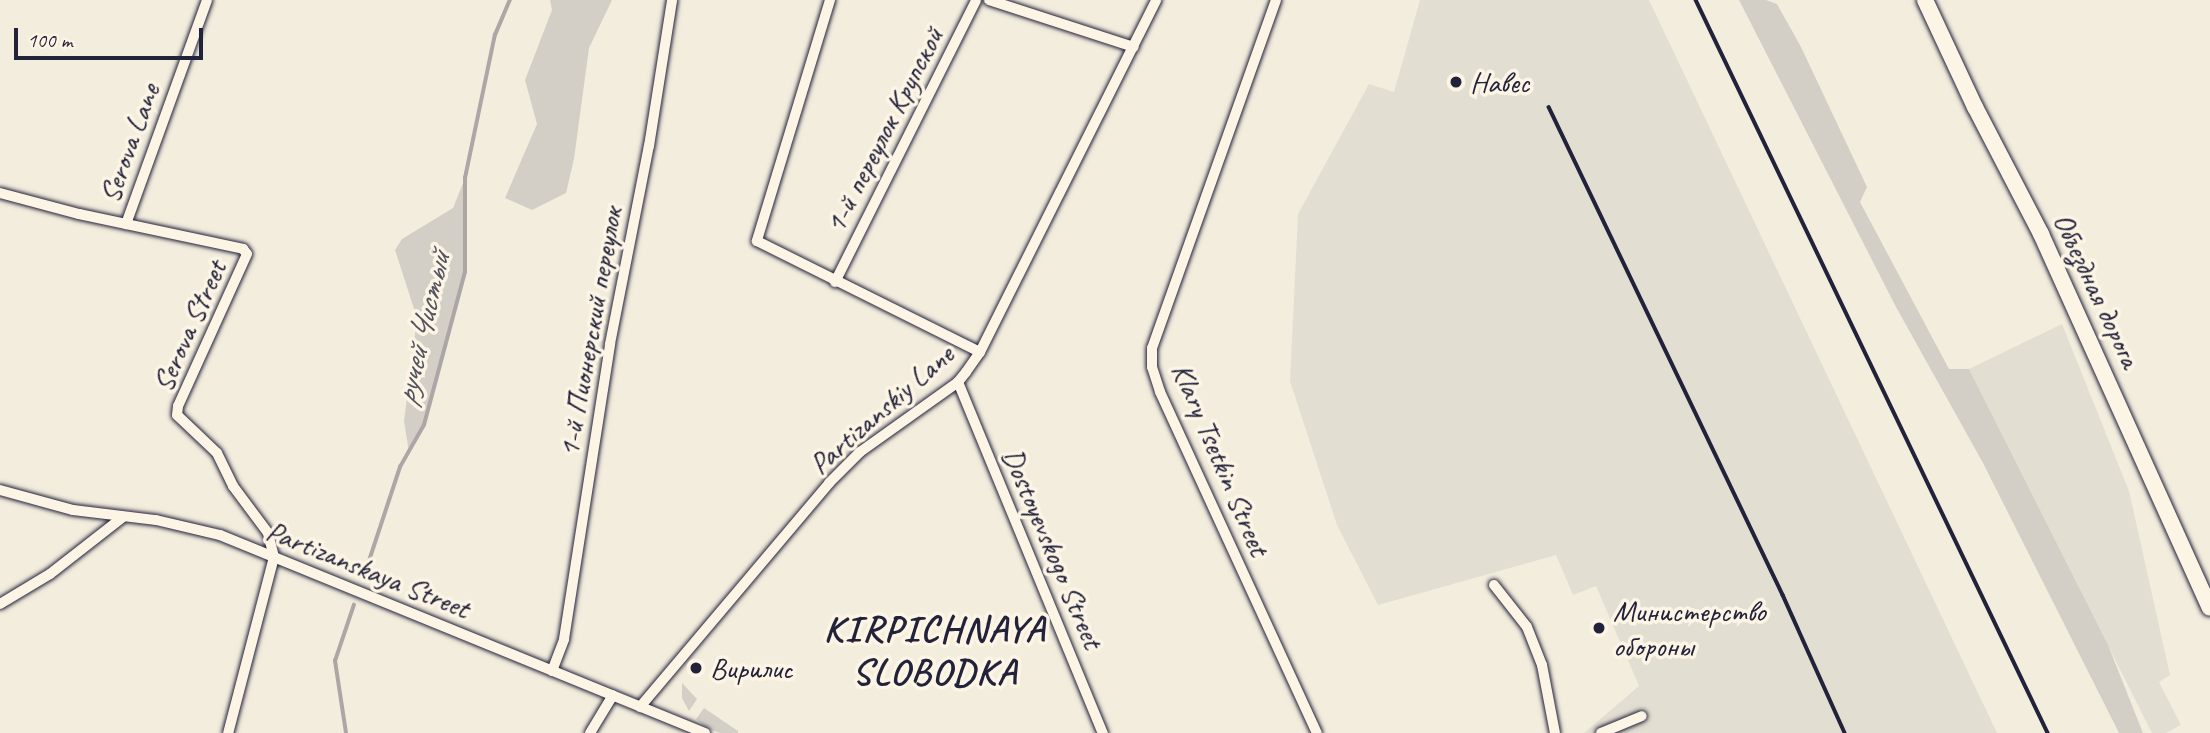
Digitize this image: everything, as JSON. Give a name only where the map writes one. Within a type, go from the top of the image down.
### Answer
[{"type":"main road","name":"Объездная дорога","points":[[1925,0],[1975,107],[2041,234],[2210,608]]},
{"type":"street","name":"Serova Lane","points":[[126,224],[207,0]]},
{"type":"street","name":"1-й Пионерский переулок","points":[[552,671],[564,639],[610,344],[649,146],[672,0]]},
{"type":"street","name":"1-й переулок Крупской","points":[[830,0],[757,241],[980,352]]},
{"type":"street","name":"1-й переулок Крупской","points":[[835,282],[976,0]]},
{"type":"street","points":[[989,0],[1134,47]]},
{"type":"street","name":"Partizanskiy Lane","points":[[640,706],[828,483],[860,452],[958,382],[980,352],[1156,0]]},
{"type":"street","name":"Klary Tsetkin Street","points":[[1276,0],[1152,348],[1153,367],[1160,392],[1317,733]]},
{"type":"street","name":"Serova Street","points":[[0,193],[243,249],[247,254],[178,406],[177,415],[217,453],[233,486],[268,533],[274,557]]},
{"type":"street","name":"Dostoyevskogo Street","points":[[958,382],[1103,733]]},
{"type":"street","name":"Partizanskaya Street","points":[[0,490],[73,510],[192,526],[705,733]]},
{"type":"street","points":[[0,604],[50,574],[123,517]]},
{"type":"street","points":[[228,733],[274,557]]},
{"type":"street","points":[[1494,584],[1527,627],[1542,665],[1555,733]]},
{"type":"street","points":[[590,733],[613,695]]},
{"type":"street","points":[[1601,733],[1642,716]]},
{"type":"shaded area","points":[[550,0],[612,0],[589,48],[574,159],[566,193],[532,210],[505,198],[537,124],[525,80],[552,10]]},
{"type":"shaded area","points":[[1420,0],[1649,0],[1997,733],[1584,733],[1639,686],[1596,586],[1573,595],[1556,555],[1378,605],[1337,525],[1290,381],[1298,214],[1369,84],[1394,92]]},
{"type":"shaded area","points":[[1739,0],[1766,0],[1777,4],[1801,47],[1867,187],[1860,202],[1949,369],[1969,369],[2108,645],[2143,733],[2119,733],[1983,463],[1896,307]]},
{"type":"shaded area","points":[[465,178],[465,272],[424,425],[409,452],[404,421],[417,318],[395,250],[402,239],[453,208]]},
{"type":"shaded area","points":[[2062,324],[2129,491],[2170,675],[2159,682],[2181,725],[2166,733],[2152,733],[1969,369]]},
{"type":"shaded area","points":[[682,683],[697,699],[689,711],[682,698]]},
{"type":"shaded area","points":[[704,708],[738,733],[720,733],[707,728],[696,719]]},
{"type":"waterway","name":"ручей Чистый","points":[[364,576],[400,467],[424,425],[465,272],[465,178],[495,35],[510,0]]},
{"type":"waterway","name":"ручей Чистый","points":[[346,733],[335,661],[354,605]]},
{"type":"railway","points":[[1696,0],[2048,733]]},
{"type":"railway","points":[[1549,107],[1783,595],[1845,733]]},
{"type":"place","name":"Навес","points":[[1456,82]]},
{"type":"place","name":"Министерство обороны","points":[[1599,628]]},
{"type":"place","name":"Вирилис","points":[[696,668]]},
{"type":"district","name":"KIRPICHNAYA SLOBODKA","points":[[935,652]]}]
